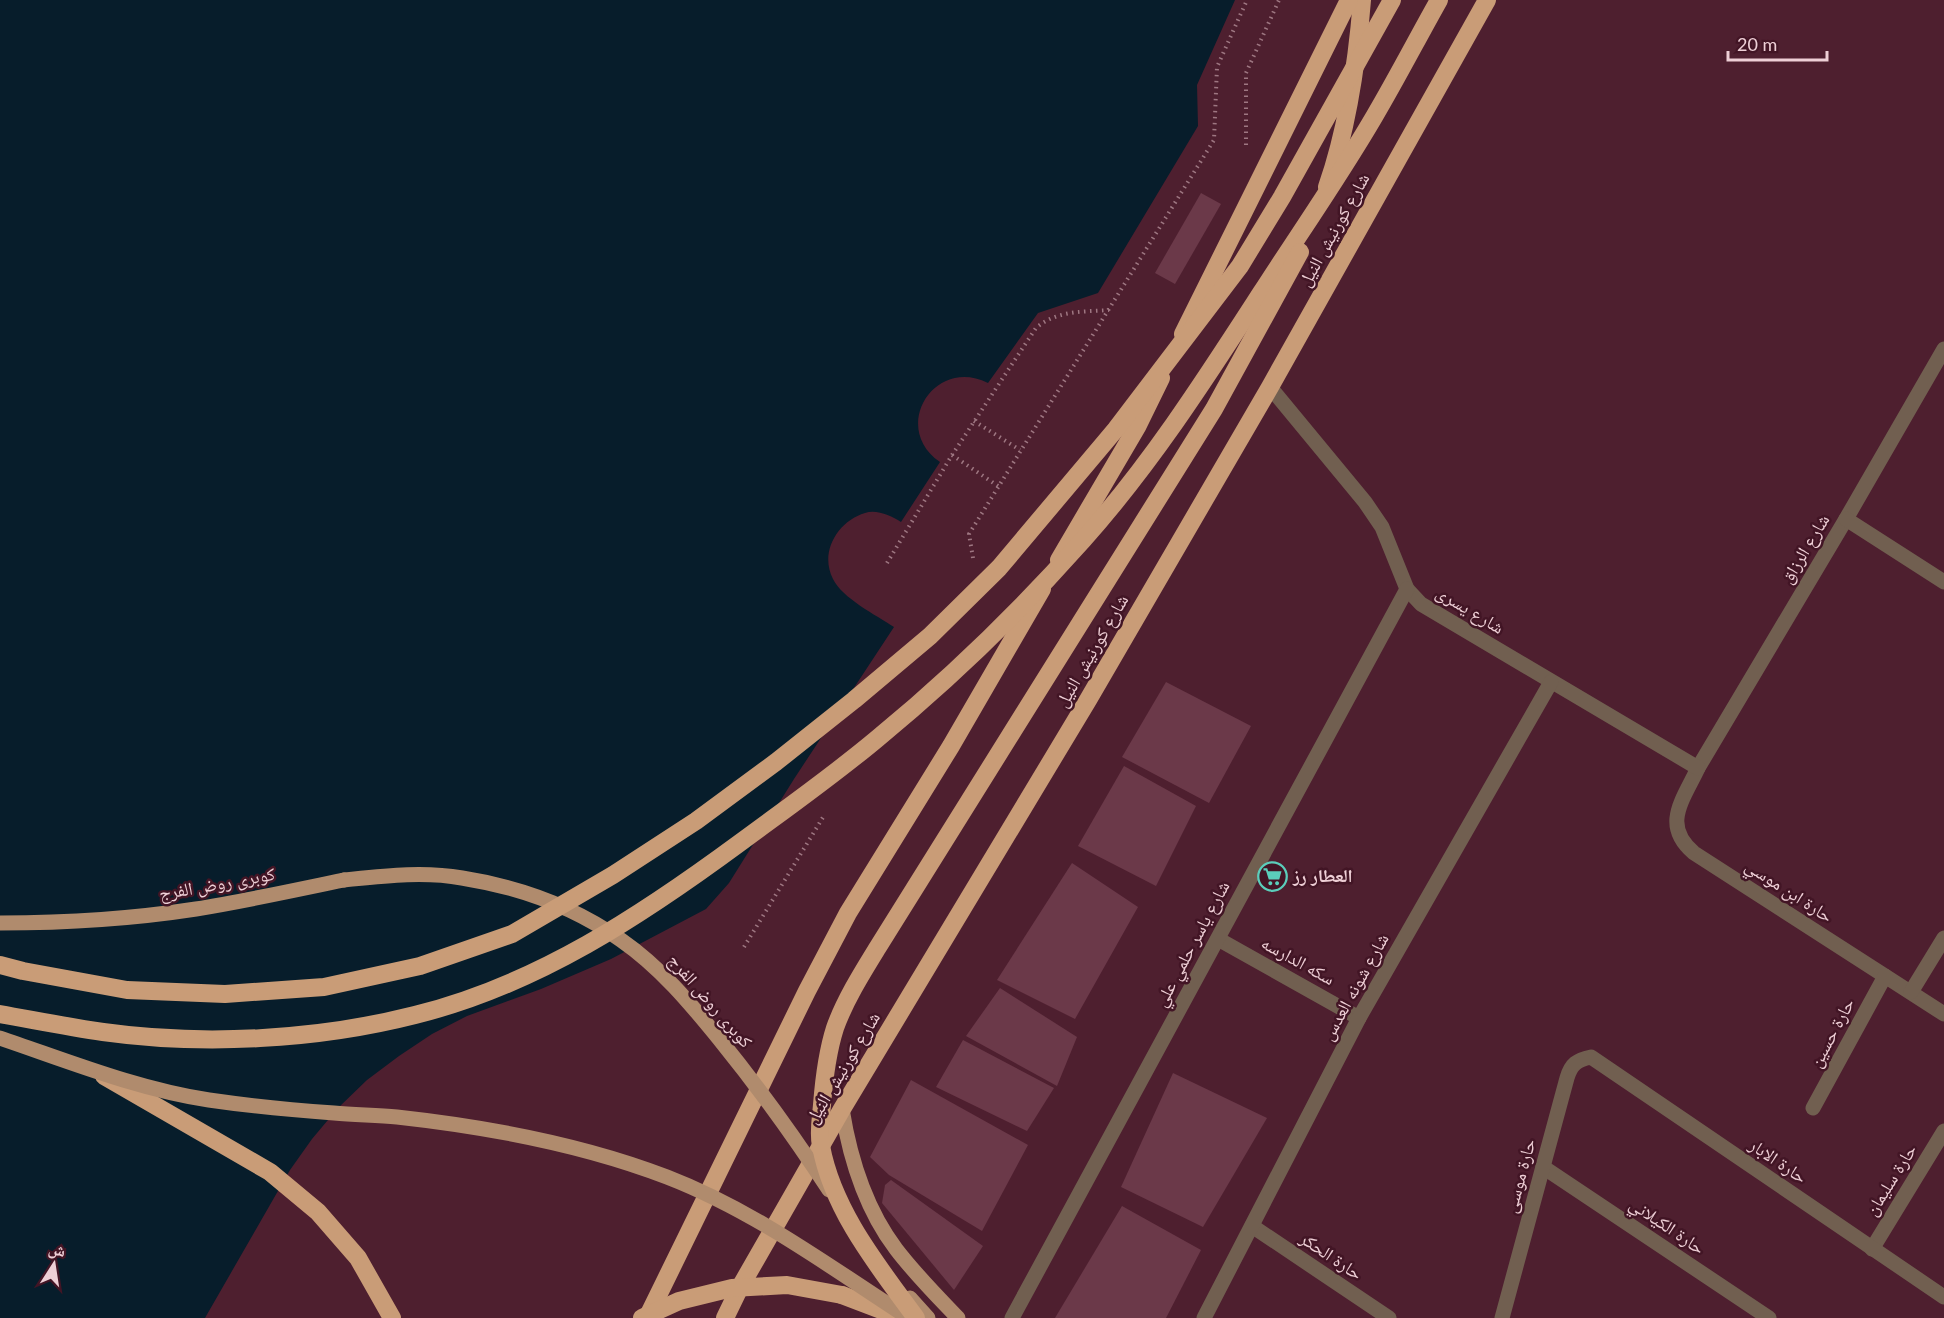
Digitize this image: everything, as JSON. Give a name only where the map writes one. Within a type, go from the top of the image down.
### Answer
[{"type":"highway","points":[[645,1318],[848,913],[951,746],[1137,427],[1349,0]]},
{"type":"highway","points":[[916,1318],[876,1264],[838,1200],[820,1144],[825,1073],[835,1028],[856,983],[872,956],[1214,409],[1308,238],[1334,168],[1358,48],[1362,0]]},
{"type":"highway","points":[[0,965],[127,990],[225,994],[324,987],[420,966],[512,934],[613,875],[696,821],[777,762],[921,643],[999,568],[1116,429],[1240,266],[1282,197],[1392,0]]},
{"type":"highway","points":[[0,1014],[107,1032],[193,1039],[280,1037],[366,1026],[418,1015],[539,970],[596,941],[679,887],[791,806],[877,739],[967,659],[1024,604],[1087,536],[1144,466],[1197,392],[1373,119],[1439,0]]},
{"type":"highway","name":"شارع كورنيش النيل","points":[[725,1318],[739,1289],[842,1109],[1088,700],[1270,387],[1487,0]]},
{"type":"highway","points":[[92,1069],[270,1172],[318,1212],[358,1258],[392,1318]]},
{"type":"highway","points":[[645,1318],[679,1301],[732,1288],[787,1285],[842,1295],[902,1318]]},
{"type":"main road","name":"كوبرى روض الفرج","points":[[0,923],[58,923],[127,918],[196,909],[344,880],[402,874],[460,878],[495,885],[517,890],[571,911],[621,940],[667,977],[754,1083],[874,1254],[928,1318]]},
{"type":"main road","points":[[0,1038],[149,1087],[207,1100],[408,1119],[532,1139],[665,1176],[720,1199],[772,1228],[909,1318]]},
{"type":"main road","points":[[842,1109],[859,1182],[875,1216],[895,1248],[958,1318]]},
{"type":"street","name":"شارع الرزاق","points":[[1698,768],[1944,349]]},
{"type":"street","name":"شارع يسرى","points":[[1270,387],[1371,510],[1382,527],[1407,589],[1421,604],[1698,768]]},
{"type":"street","points":[[1846,519],[1944,582]]},
{"type":"street","name":"شارع ياسر حلمي علي","points":[[1012,1318],[1407,589]]},
{"type":"street","name":"شارع شونه العدس","points":[[1204,1318],[1359,1018],[1551,682]]},
{"type":"street","name":"حارة ابن موسي","points":[[1698,768],[1679,811],[1676,827],[1682,842],[1694,853],[1944,1014]]},
{"type":"street","points":[[1911,992],[1944,938]]},
{"type":"street","name":"سكه الدارسه","points":[[1218,939],[1359,1018]]},
{"type":"street","name":"حارة حسين","points":[[1813,1108],[1885,976]]},
{"type":"street","name":"حارة موسى","points":[[1502,1318],[1570,1067],[1579,1059],[1591,1057]]},
{"type":"street","name":"حارة الابار","points":[[1591,1057],[1944,1297]]},
{"type":"street","name":"حارة سليمان","points":[[1872,1249],[1944,1131]]},
{"type":"street","name":"حارة الكيلاني","points":[[1543,1167],[1769,1318]]},
{"type":"street","name":"حارة الحكر","points":[[1252,1226],[1389,1318]]},
{"type":"path","points":[[974,561],[969,534],[1214,140],[1217,67],[1247,0]]},
{"type":"path","points":[[1246,151],[1246,73],[1279,0]]},
{"type":"path","points":[[886,563],[1029,336],[1044,321],[1063,314],[1109,310]]},
{"type":"path","points":[[974,421],[1020,450]]},
{"type":"path","points":[[952,455],[998,486]]},
{"type":"path","points":[[744,947],[831,804]]},
{"type":"water","points":[[0,0],[1235,0],[1197,85],[1198,126],[1098,293],[1038,313],[988,383],[968,377],[951,379],[936,387],[925,400],[919,415],[919,432],[925,448],[940,462],[901,522],[888,515],[870,512],[855,517],[839,530],[828,558],[833,579],[844,593],[860,606],[894,627],[729,883],[706,909],[611,959],[541,989],[467,1016],[432,1034],[367,1080],[338,1108],[290,1170],[205,1318],[0,1318]]},
{"type":"building","points":[[1201,193],[1221,204],[1175,284],[1155,273]]},
{"type":"building","points":[[1166,682],[1251,726],[1209,803],[1122,757]]},
{"type":"building","points":[[1124,766],[1196,806],[1156,886],[1078,846]]},
{"type":"building","points":[[1072,863],[1138,907],[1075,1019],[997,980]]},
{"type":"building","points":[[1000,988],[1077,1037],[1057,1086],[966,1036]]},
{"type":"building","points":[[963,1040],[1054,1088],[1027,1131],[936,1087]]},
{"type":"building","points":[[1173,1073],[1267,1118],[1203,1227],[1121,1187]]},
{"type":"building","points":[[911,1080],[1028,1145],[982,1231],[889,1175],[870,1157]]},
{"type":"building","points":[[891,1180],[983,1246],[954,1290],[882,1203],[885,1185]]},
{"type":"building","points":[[1122,1206],[1201,1250],[1166,1318],[1055,1318]]},
{"type":"place","name":"العطار رز","points":[[1272,876]]}]
